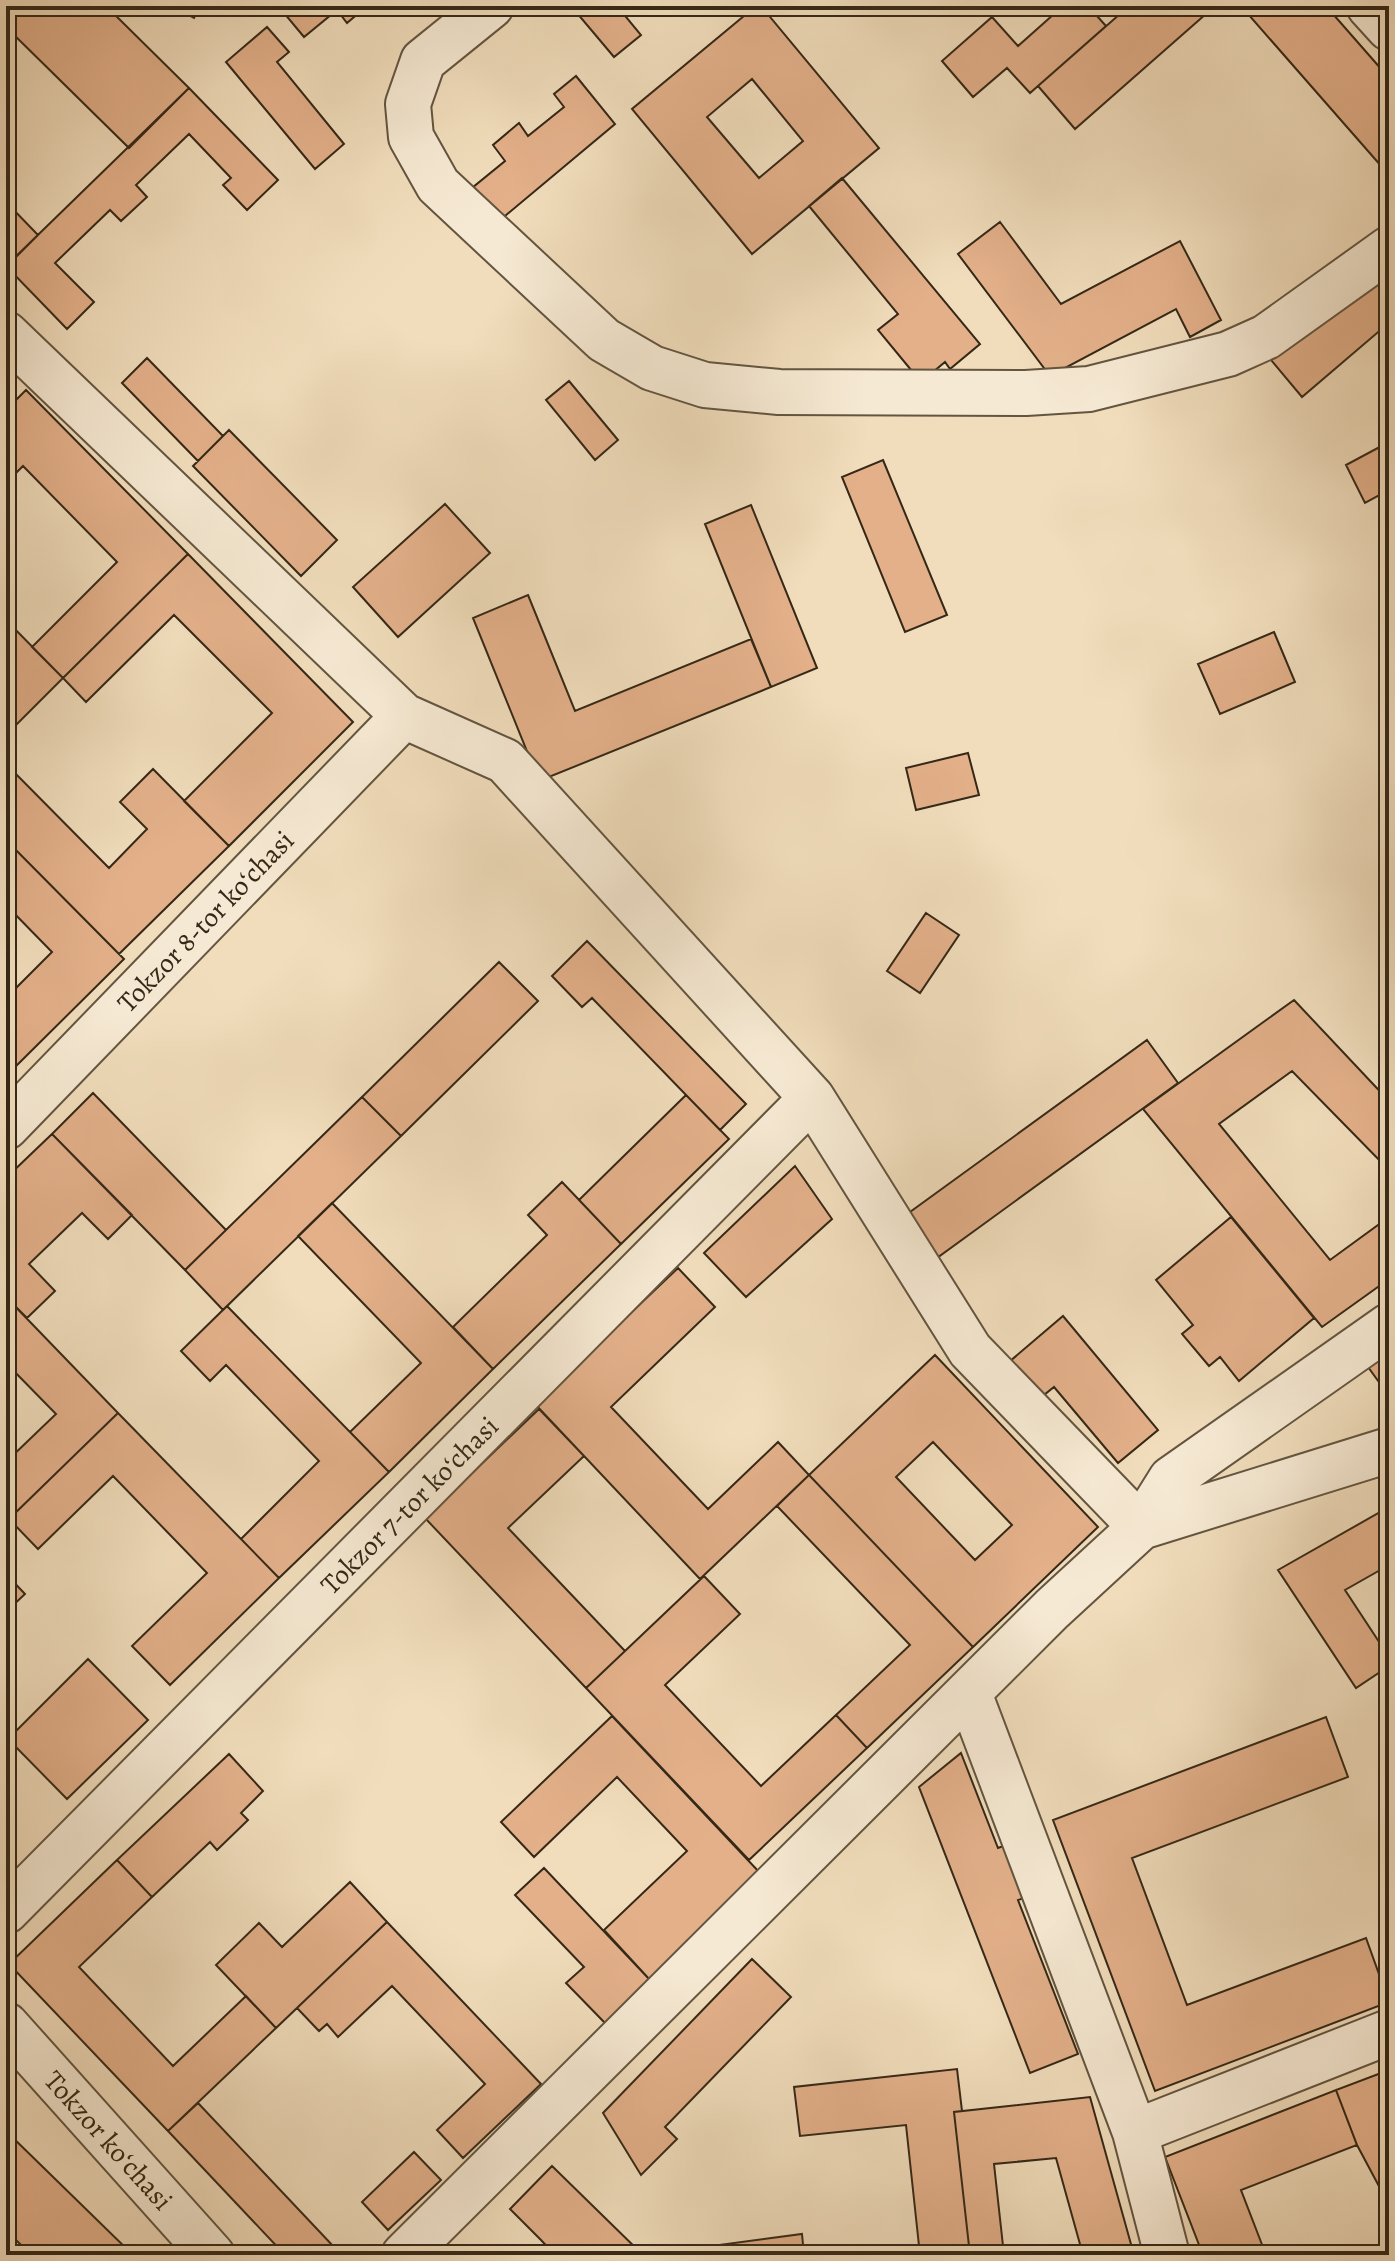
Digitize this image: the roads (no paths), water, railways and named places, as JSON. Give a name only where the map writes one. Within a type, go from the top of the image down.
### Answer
[{"type":"street","points":[[491,6],[423,61],[408,104],[411,137],[438,185],[604,340],[652,368],[705,385],[779,392],[1026,393],[1089,389],[1228,354],[1266,337],[1389,249]]},
{"type":"street","points":[[1369,6],[1389,28]]},
{"type":"street","points":[[9,343],[404,716],[505,761],[812,1098],[970,1350],[1141,1527]]},
{"type":"street","name":"Tokzor 8-tor koʻchasi","points":[[6,1127],[404,716]]},
{"type":"street","name":"Tokzor 7-tor koʻchasi","points":[[6,1911],[812,1098]]},
{"type":"street","points":[[404,2255],[969,1693],[1141,1527],[1171,1479],[1389,1326]]},
{"type":"street","points":[[1141,1527],[1389,1450]]},
{"type":"street","points":[[969,1693],[1135,2132],[1167,2255]]},
{"type":"street","name":"Tokzor koʻchasi","points":[[6,2025],[212,2255]]},
{"type":"street","points":[[1135,2132],[1389,2032]]}]
